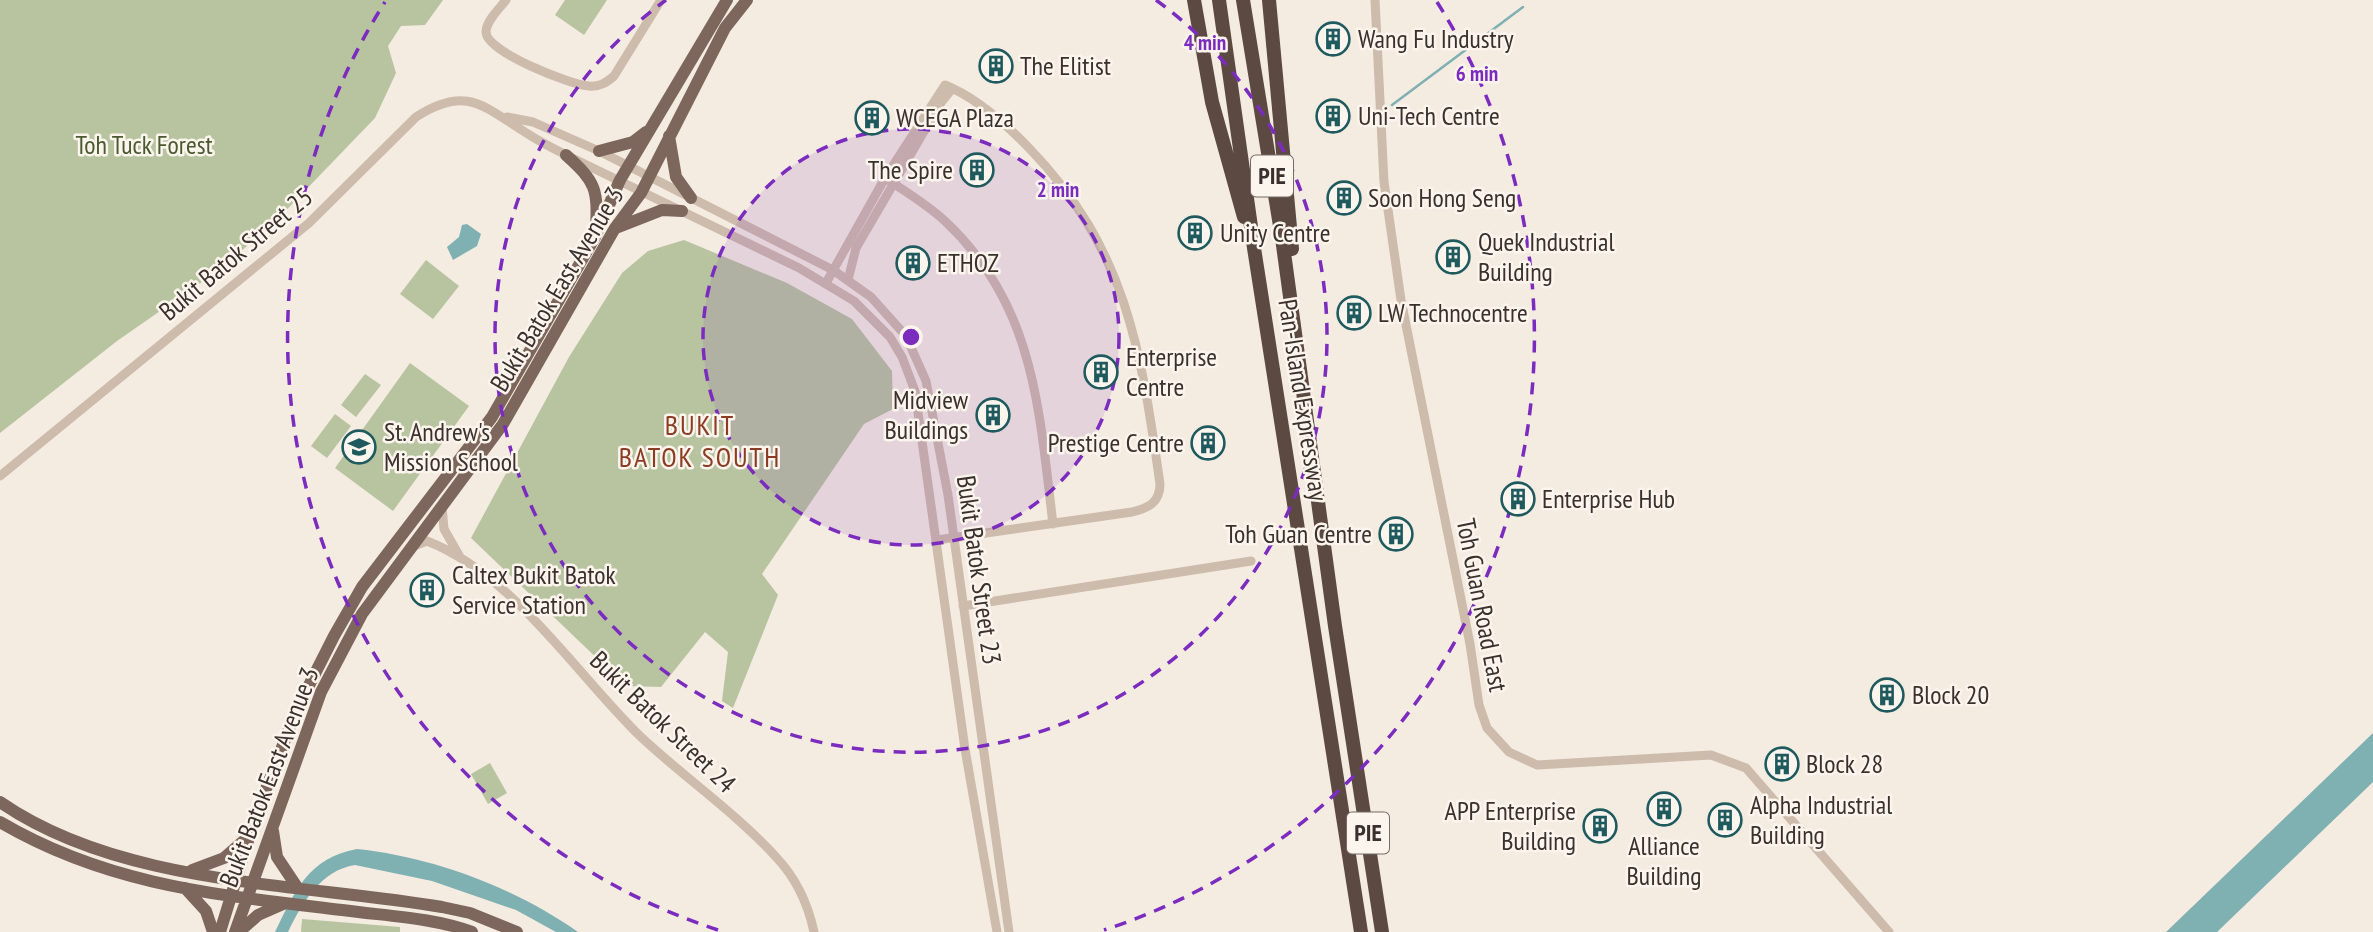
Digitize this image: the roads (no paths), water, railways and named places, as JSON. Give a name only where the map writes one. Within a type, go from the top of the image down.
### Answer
[{"type":"highway","points":[[1194,0],[1212,102],[1254,248]]},
{"type":"highway","name":"Pan-Island Expressway","points":[[1219,0],[1254,248],[1361,932]]},
{"type":"highway","name":"Pan-Island Expressway","points":[[1242,0],[1299,351],[1335,626],[1382,932]]},
{"type":"highway","points":[[1269,0],[1300,330],[1299,351]]},
{"type":"main road","name":"Bukit Batok East Avenue 3","points":[[220,932],[250,835],[296,711],[352,605],[492,417],[595,237],[620,180],[727,0]]},
{"type":"main road","name":"Bukit Batok East Avenue 3","points":[[237,932],[294,759],[321,692],[362,614],[503,424],[615,228],[641,193],[725,28],[747,0]]},
{"type":"main road","points":[[599,150],[633,142],[653,127]]},
{"type":"main road","points":[[669,135],[676,177],[691,198]]},
{"type":"main road","points":[[566,155],[589,175],[597,195],[595,237]]},
{"type":"main road","points":[[615,228],[662,211],[682,211]]},
{"type":"main road","points":[[0,802],[80,844],[121,857],[236,880],[442,907],[470,913],[517,932]]},
{"type":"main road","points":[[0,822],[32,841],[103,870],[185,888],[420,920],[472,932]]},
{"type":"main road","points":[[272,828],[276,857],[298,888]]},
{"type":"main road","points":[[188,871],[224,858],[250,835]]},
{"type":"main road","points":[[185,888],[206,911],[213,932]]},
{"type":"main road","points":[[237,932],[258,915],[288,903]]},
{"type":"street","points":[[506,0],[487,27],[486,36],[492,44],[545,72],[591,86],[603,85],[614,76],[661,0]]},
{"type":"street","name":"Toh Guan Road East","points":[[1375,0],[1384,182],[1401,300],[1470,644],[1479,705],[1487,728],[1509,752],[1537,765],[1711,755],[1736,761],[1746,768],[1887,931]]},
{"type":"street","points":[[826,283],[889,181],[953,89],[979,104],[1007,127],[1064,187],[1112,266],[1136,336],[1158,471],[1159,496],[1150,506],[1132,512],[937,540]]},
{"type":"street","name":"Bukit Batok Street 25","points":[[0,476],[309,223],[416,117],[433,106],[462,100],[473,102],[505,117],[526,134],[620,180]]},
{"type":"street","name":"Bukit Batok Street 25","points":[[505,117],[533,122],[599,150],[628,166]]},
{"type":"street","name":"Bukit Batok Street 23","points":[[628,166],[848,280],[899,326],[919,361],[926,381],[954,538],[1009,932]]},
{"type":"street","name":"Bukit Batok Street 23","points":[[620,180],[641,193],[826,283],[874,318],[896,346],[915,391],[965,749],[997,932]]},
{"type":"street","points":[[848,280],[856,248],[889,181]]},
{"type":"street","points":[[889,181],[945,221],[967,243],[992,276],[1012,313],[1025,348],[1041,410],[1053,524]]},
{"type":"street","name":"Bukit Batok Street 24","points":[[442,506],[444,529],[460,557]]},
{"type":"street","name":"Bukit Batok Street 24","points":[[411,547],[427,541],[460,557],[519,606],[640,736],[777,858],[803,897],[814,932]]},
{"type":"street","points":[[963,606],[1251,561]]},
{"type":"water","points":[[467,224],[481,234],[477,246],[453,260],[447,247],[459,237],[462,225]]},
{"type":"water","points":[[2373,733],[2373,782],[2217,932],[2166,932]]},
{"type":"water","points":[[357,849],[415,859],[473,877],[528,902],[578,932],[556,932],[516,910],[432,881],[355,865],[332,874],[314,890],[288,932],[275,932],[297,890],[315,868],[340,853]]},
{"type":"waterway","points":[[1392,105],[1523,7]]},
{"type":"place","name":"Wang Fu Industry","points":[[1333,39]]},
{"type":"place","name":"The Elitist","points":[[996,66]]},
{"type":"place","name":"Uni-Tech Centre","points":[[1333,116]]},
{"type":"place","name":"WCEGA Plaza","points":[[872,118]]},
{"type":"place","name":"The Spire","points":[[977,170]]},
{"type":"place","name":"Soon Hong Seng","points":[[1344,198]]},
{"type":"place","name":"Unity Centre","points":[[1195,233]]},
{"type":"place","name":"Quek Industrial Building","points":[[1453,257]]},
{"type":"place","name":"ETHOZ","points":[[913,263]]},
{"type":"place","name":"LW Technocentre","points":[[1354,313]]},
{"type":"place","name":"Enterprise Centre","points":[[1101,372]]},
{"type":"place","name":"Midview Buildings","points":[[993,415]]},
{"type":"place","name":"Prestige Centre","points":[[1208,443]]},
{"type":"place","name":"St. Andrew's Mission School","points":[[359,447]]},
{"type":"place","name":"Enterprise Hub","points":[[1518,499]]},
{"type":"place","name":"Toh Guan Centre","points":[[1396,534]]},
{"type":"place","name":"Caltex Bukit Batok Service Station","points":[[427,590]]},
{"type":"place","name":"Block 20","points":[[1887,695]]},
{"type":"place","name":"Block 28","points":[[1782,764]]},
{"type":"place","name":"Alliance Building","points":[[1664,809]]},
{"type":"place","name":"Alpha Industrial Building","points":[[1725,820]]},
{"type":"place","name":"APP Enterprise Building","points":[[1600,826]]},
{"type":"district","name":"BUKIT BATOK SOUTH","points":[[700,441]]},
{"type":"park label","name":"Toh Tuck Forest","points":[[144,145]]}]
